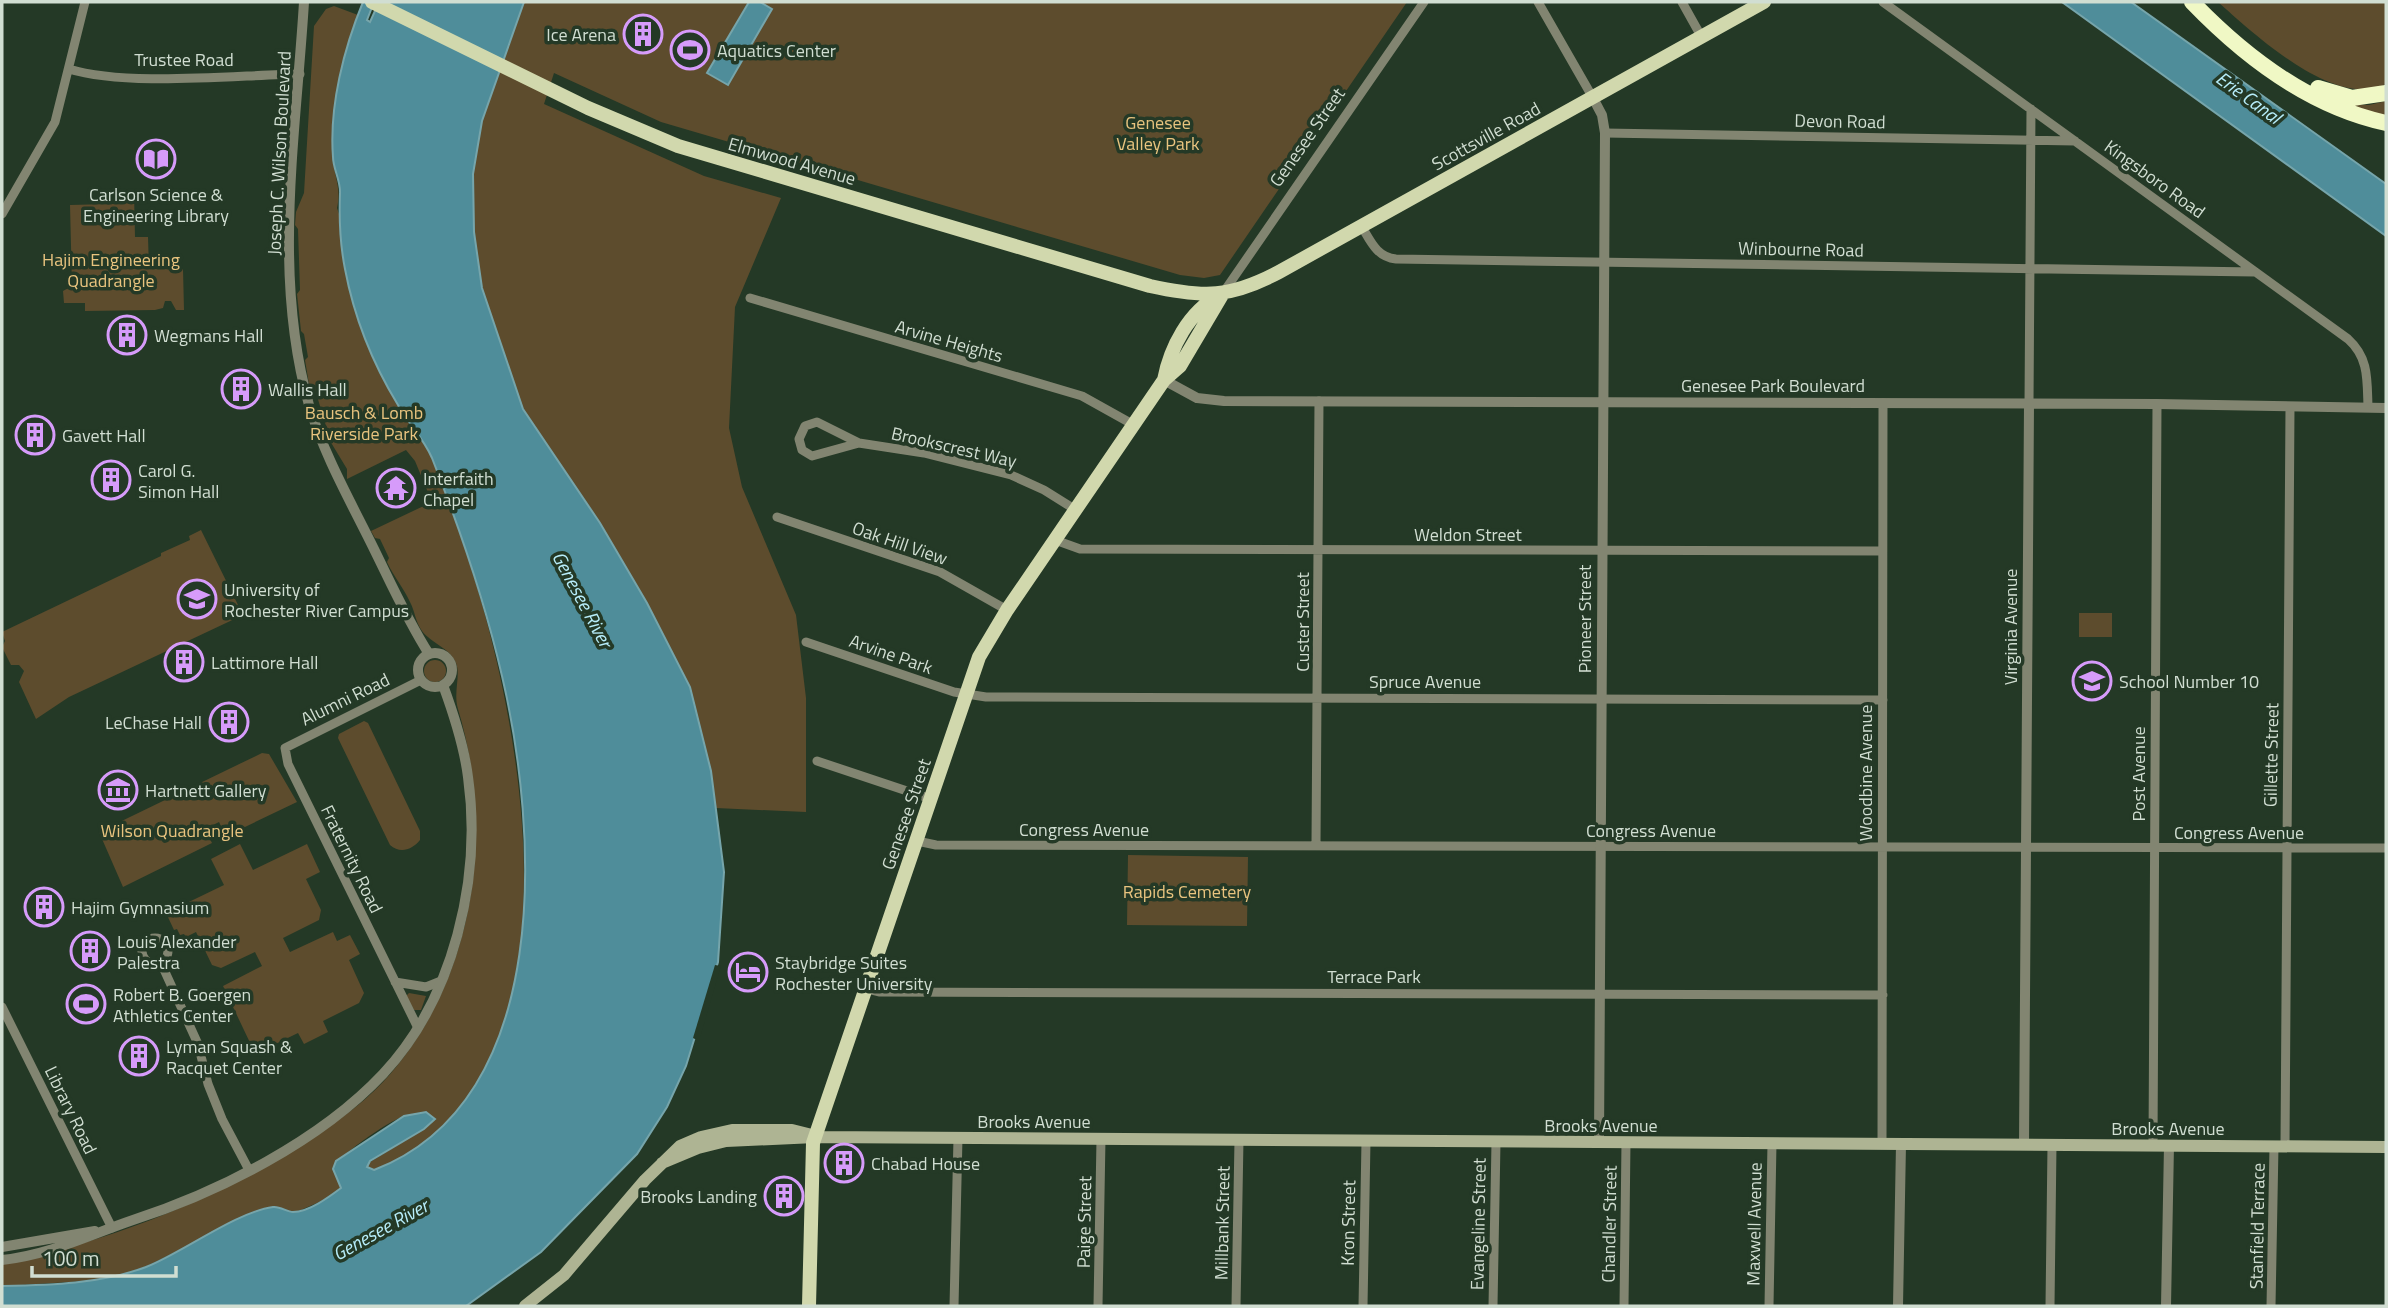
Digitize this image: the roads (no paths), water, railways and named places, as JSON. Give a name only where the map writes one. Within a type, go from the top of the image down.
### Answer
[{"type":"highway","points":[[2192,2],[2234,42],[2297,87],[2344,111],[2386,123]]},
{"type":"highway","points":[[2205,2],[2263,52],[2317,87],[2352,98],[2386,93]]},
{"type":"main road","name":"Elmwood Avenue","points":[[372,2],[635,129],[716,159],[1150,286],[1196,295],[1222,295]]},
{"type":"main road","name":"Scottsville Road","points":[[1222,295],[1268,278],[1764,2]]},
{"type":"main road","name":"Genesee Street","points":[[809,1306],[812,1150],[815,1137],[983,649],[1164,380],[1183,362],[1222,295]]},
{"type":"main road","name":"Brooks Avenue","points":[[525,1306],[564,1275],[662,1163],[718,1142],[815,1137],[2386,1147]]},
{"type":"street","points":[[2,214],[55,122],[85,2]]},
{"type":"street","name":"Joseph C. Wilson Boulevard","points":[[304,2],[289,219],[293,313],[302,376],[309,406],[328,454],[429,654]]},
{"type":"street","name":"Genesee Street","points":[[1222,295],[1424,2]]},
{"type":"street","points":[[1538,2],[1593,99]]},
{"type":"street","points":[[1682,2],[1701,36]]},
{"type":"street","name":"Kingsboro Road","points":[[1883,2],[2358,348],[2367,369],[2368,407]]},
{"type":"street","name":"Trustee Road","points":[[69,69],[90,74],[135,76],[300,74]]},
{"type":"street","name":"Pioneer Street","points":[[1593,99],[1602,116],[1605,133],[1598,992],[1600,1142]]},
{"type":"street","name":"Virginia Avenue","points":[[2024,1144],[2031,109]]},
{"type":"street","name":"Devon Road","points":[[1605,133],[2075,141]]},
{"type":"street","name":"Winbourne Road","points":[[1362,227],[1376,249],[1390,258],[2255,272]]},
{"type":"street","name":"Arvine Heights","points":[[750,298],[1082,396],[1134,425]]},
{"type":"street","name":"Genesee Park Boulevard","points":[[1164,380],[1188,394],[1207,400],[2157,404],[2386,408]]},
{"type":"street","name":"Custer Street","points":[[1316,844],[1319,401]]},
{"type":"street","name":"Woodbine Avenue","points":[[1882,1144],[1883,403]]},
{"type":"street","name":"Post Avenue","points":[[2153,1145],[2157,404]]},
{"type":"street","name":"Gillette Street","points":[[2280,1146],[2290,407]]},
{"type":"street","name":"Brookscrest Way","points":[[859,443],[816,457],[803,450],[799,439],[805,426],[817,422],[859,443],[912,450],[999,471],[1034,485],[1076,510]]},
{"type":"street","name":"Oak Hill View","points":[[776,517],[940,572],[1007,610]]},
{"type":"street","name":"Weldon Street","points":[[1055,540],[1080,549],[1882,551]]},
{"type":"street","name":"Arvine Park","points":[[806,642],[966,695]]},
{"type":"street","points":[[429,654],[445,656],[452,666],[451,677],[443,685],[432,687],[421,680],[418,666],[429,654]]},
{"type":"street","name":"Alumni Road","points":[[285,748],[421,680]]},
{"type":"street","points":[[2,1260],[61,1248],[180,1204],[249,1170],[361,1096],[392,1064],[418,1028],[441,981],[459,926],[466,894],[471,827],[466,762],[443,685]]},
{"type":"street","name":"Spruce Avenue","points":[[966,695],[1883,700]]},
{"type":"street","name":"Fraternity Road","points":[[285,748],[288,764],[418,1028]]},
{"type":"street","points":[[817,761],[931,799]]},
{"type":"street","name":"Congress Avenue","points":[[917,841],[936,845],[2386,848]]},
{"type":"street","points":[[161,964],[198,1044],[208,1084],[222,1119],[249,1170]]},
{"type":"street","points":[[395,982],[426,987],[441,981]]},
{"type":"street","name":"Terrace Park","points":[[867,989],[879,992],[1598,992],[1883,995]]},
{"type":"street","name":"Library Road","points":[[2,1007],[111,1228]]},
{"type":"street","points":[[954,1306],[958,1138]]},
{"type":"street","name":"Paige Street","points":[[1098,1306],[1101,1139]]},
{"type":"street","name":"Millbank Street","points":[[1236,1306],[1239,1140]]},
{"type":"street","name":"Kron Street","points":[[1363,1306],[1366,1141]]},
{"type":"street","name":"Evangeline Street","points":[[1493,1306],[1496,1142]]},
{"type":"street","name":"Chandler Street","points":[[1624,1306],[1626,1142]]},
{"type":"street","name":"Maxwell Avenue","points":[[1769,1306],[1772,1143]]},
{"type":"street","points":[[1898,1306],[1901,1144]]},
{"type":"street","points":[[2050,1306],[2052,1144]]},
{"type":"street","points":[[2166,1306],[2169,1145]]},
{"type":"street","name":"Stanfield Terrace","points":[[2271,1306],[2280,1146]]},
{"type":"street","points":[[2,1247],[111,1228]]},
{"type":"water","name":"Genesee River","points":[[363,2],[374,2],[367,20],[370,22],[379,2],[524,2],[482,121],[473,174],[474,232],[482,288],[523,409],[600,523],[647,603],[690,687],[711,771],[724,872],[718,962],[686,1066],[667,1107],[637,1154],[541,1252],[466,1306],[2,1306],[2,1286],[75,1282],[129,1273],[160,1261],[226,1224],[258,1210],[276,1207],[291,1212],[306,1210],[319,1203],[341,1188],[333,1169],[336,1161],[404,1116],[426,1112],[435,1119],[424,1129],[370,1161],[367,1167],[374,1170],[433,1135],[475,1085],[504,1024],[519,954],[525,882],[523,808],[502,676],[480,593],[442,485],[429,451],[398,405],[373,357],[354,305],[342,250],[340,189],[333,157],[333,118],[344,58]]},
{"type":"water","points":[[749,2],[760,2],[772,9],[728,85],[707,73]]},
{"type":"water","name":"Erie Canal","points":[[2062,2],[2131,2],[2386,184],[2386,236]]},
{"type":"place","name":"Ice Arena","points":[[643,34]]},
{"type":"place","name":"Aquatics Center","points":[[690,50]]},
{"type":"place","name":"Carlson Science & Engineering Library","points":[[156,159]]},
{"type":"place","name":"Wegmans Hall","points":[[127,335]]},
{"type":"place","name":"Wallis Hall","points":[[241,389]]},
{"type":"place","name":"Gavett Hall","points":[[35,435]]},
{"type":"place","name":"Carol G. Simon Hall","points":[[111,480]]},
{"type":"place","name":"Interfaith Chapel","points":[[396,488]]},
{"type":"place","name":"University of Rochester River Campus","points":[[197,599]]},
{"type":"place","name":"Lattimore Hall","points":[[184,662]]},
{"type":"place","name":"School Number 10","points":[[2092,681]]},
{"type":"place","name":"LeChase Hall","points":[[229,722]]},
{"type":"place","name":"Hartnett Gallery","points":[[118,790]]},
{"type":"place","name":"Hajim Gymnasium","points":[[44,907]]},
{"type":"place","name":"Louis Alexander Palestra","points":[[90,951]]},
{"type":"place","name":"Staybridge Suites Rochester University","points":[[748,972]]},
{"type":"place","name":"Robert B. Goergen Athletics Center","points":[[86,1004]]},
{"type":"place","name":"Lyman Squash & Racquet Center","points":[[139,1056]]},
{"type":"place","name":"Chabad House","points":[[844,1163]]},
{"type":"place","name":"Brooks Landing","points":[[784,1196]]},
{"type":"park label","name":"Genesee Valley Park","points":[[1158,132]]},
{"type":"park label","name":"Hajim Engineering Quadrangle","points":[[111,269]]},
{"type":"park label","name":"Bausch & Lomb Riverside Park","points":[[364,422]]},
{"type":"park label","name":"Wilson Quadrangle","points":[[172,830]]},
{"type":"park label","name":"Rapids Cemetery","points":[[1187,891]]}]
